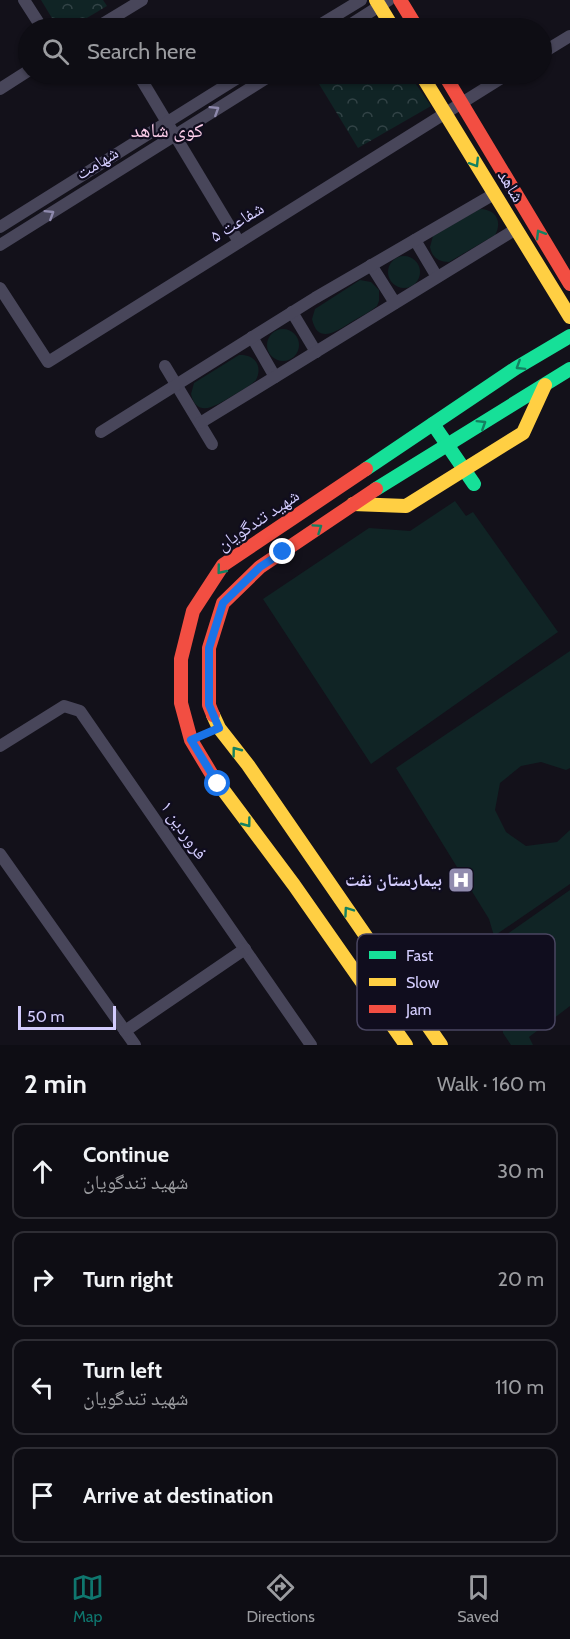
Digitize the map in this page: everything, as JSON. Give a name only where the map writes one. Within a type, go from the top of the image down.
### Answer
[{"type":"main road","points":[[400,0],[411,18]]},
{"type":"main road","points":[[381,2],[388,18]]},
{"type":"main road","name":"شاهد","points":[[427,84],[570,317]]},
{"type":"main road","name":"شاهد","points":[[450,84],[570,284]]},
{"type":"main road","name":"شهید تندگویان","points":[[364,934],[254,775],[205,734],[181,703],[181,659],[192,616],[223,565],[516,368],[570,336]]},
{"type":"main road","name":"شهید تندگویان","points":[[357,975],[294,885],[218,784],[205,734],[209,705],[209,648],[223,603],[260,567],[353,504],[570,369]]},
{"type":"main road","points":[[353,504],[406,506],[523,433],[545,385]]},
{"type":"main road","points":[[433,424],[474,484]]},
{"type":"main road","points":[[246,549],[260,567]]},
{"type":"main road","name":"شهید تندگویان","points":[[396,1030],[406,1045]]},
{"type":"main road","name":"شهید تندگویان","points":[[431,1030],[441,1045]]},
{"type":"street","points":[[24,0],[36,18]]},
{"type":"street","points":[[116,18],[142,0]]},
{"type":"street","points":[[331,18],[361,0]]},
{"type":"street","points":[[359,18],[381,2]]},
{"type":"street","points":[[552,47],[570,36]]},
{"type":"street","points":[[0,89],[18,77]]},
{"type":"street","points":[[144,84],[239,242]]},
{"type":"street","name":"شهامت","points":[[0,227],[228,84]]},
{"type":"street","name":"شهامت","points":[[0,245],[257,84]]},
{"type":"street","name":"شفاعت ۵","points":[[0,288],[48,362],[492,84]]},
{"type":"street","points":[[101,432],[292,312],[494,194]]},
{"type":"street","points":[[200,423],[516,229]]},
{"type":"street","points":[[415,240],[437,277]]},
{"type":"street","points":[[371,265],[395,303]]},
{"type":"street","points":[[292,312],[316,352]]},
{"type":"street","points":[[252,337],[275,377]]},
{"type":"street","points":[[165,366],[212,444]]},
{"type":"street","name":"فروردین ۱","points":[[0,746],[64,706],[80,711],[311,1045]]},
{"type":"street","points":[[0,854],[135,1045]]},
{"type":"street","points":[[125,1030],[245,949]]},
{"type":"green space","points":[[41,0],[103,0],[107,6],[87,18],[52,18]]},
{"type":"green space","points":[[319,84],[416,84],[431,106],[358,148]]},
{"type":"green space","points":[[480,209],[490,211],[496,217],[498,225],[495,235],[449,262],[436,258],[430,247],[433,236]]},
{"type":"green space","points":[[404,256],[415,261],[420,272],[415,283],[404,288],[393,283],[388,272],[393,261]]},
{"type":"green space","points":[[360,280],[371,282],[379,290],[377,306],[329,334],[319,332],[312,319],[315,309]]},
{"type":"green space","points":[[283,329],[294,334],[299,345],[294,356],[283,361],[272,356],[267,345],[272,334]]},
{"type":"green space","points":[[239,355],[245,355],[256,362],[259,370],[256,380],[214,406],[203,408],[198,406],[191,394],[194,383]]},
{"type":"green space","points":[[455,501],[466,516],[473,512],[558,632],[371,764],[263,599],[369,528],[410,531]]},
{"type":"green space","points":[[570,651],[570,768],[566,770],[541,762],[521,766],[500,783],[495,810],[506,832],[526,846],[557,842],[570,830],[570,884],[497,934],[493,934],[489,919],[396,768]]},
{"type":"green space","points":[[570,890],[570,1006],[555,1017],[555,934],[507,934]]},
{"type":"green space","points":[[503,1030],[538,1030],[529,1037],[533,1045],[511,1045]]},
{"type":"traffic: fast","points":[[366,469],[516,368],[570,336]]},
{"type":"traffic: fast","points":[[376,489],[570,369]]},
{"type":"traffic: fast","points":[[433,424],[474,484]]},
{"type":"traffic: slow","points":[[376,0],[387,18]]},
{"type":"traffic: slow","points":[[427,84],[570,317]]},
{"type":"traffic: slow","points":[[353,504],[406,506],[523,433],[545,385]]},
{"type":"traffic: slow","points":[[213,715],[219,728],[248,765],[364,934]]},
{"type":"traffic: slow","points":[[212,775],[294,885],[357,975]]},
{"type":"traffic: slow","points":[[396,1030],[406,1045]]},
{"type":"traffic: slow","points":[[431,1030],[441,1045]]},
{"type":"traffic: jam","points":[[400,0],[411,18]]},
{"type":"traffic: jam","points":[[450,84],[570,284]]},
{"type":"traffic: jam","points":[[212,775],[191,740],[181,703],[181,659],[193,611],[223,565],[366,469]]},
{"type":"traffic: jam","points":[[213,715],[209,705],[209,648],[223,603],[260,567],[376,489]]},
{"type":"place","name":"بیمارستان نفت","points":[[461,880]]},
{"type":"district","name":"کوی شاهد","points":[[167,130]]},
{"type":"route","points":[[218,784],[191,740],[219,728],[209,705],[209,648],[223,603],[260,567],[283,552]]}]
